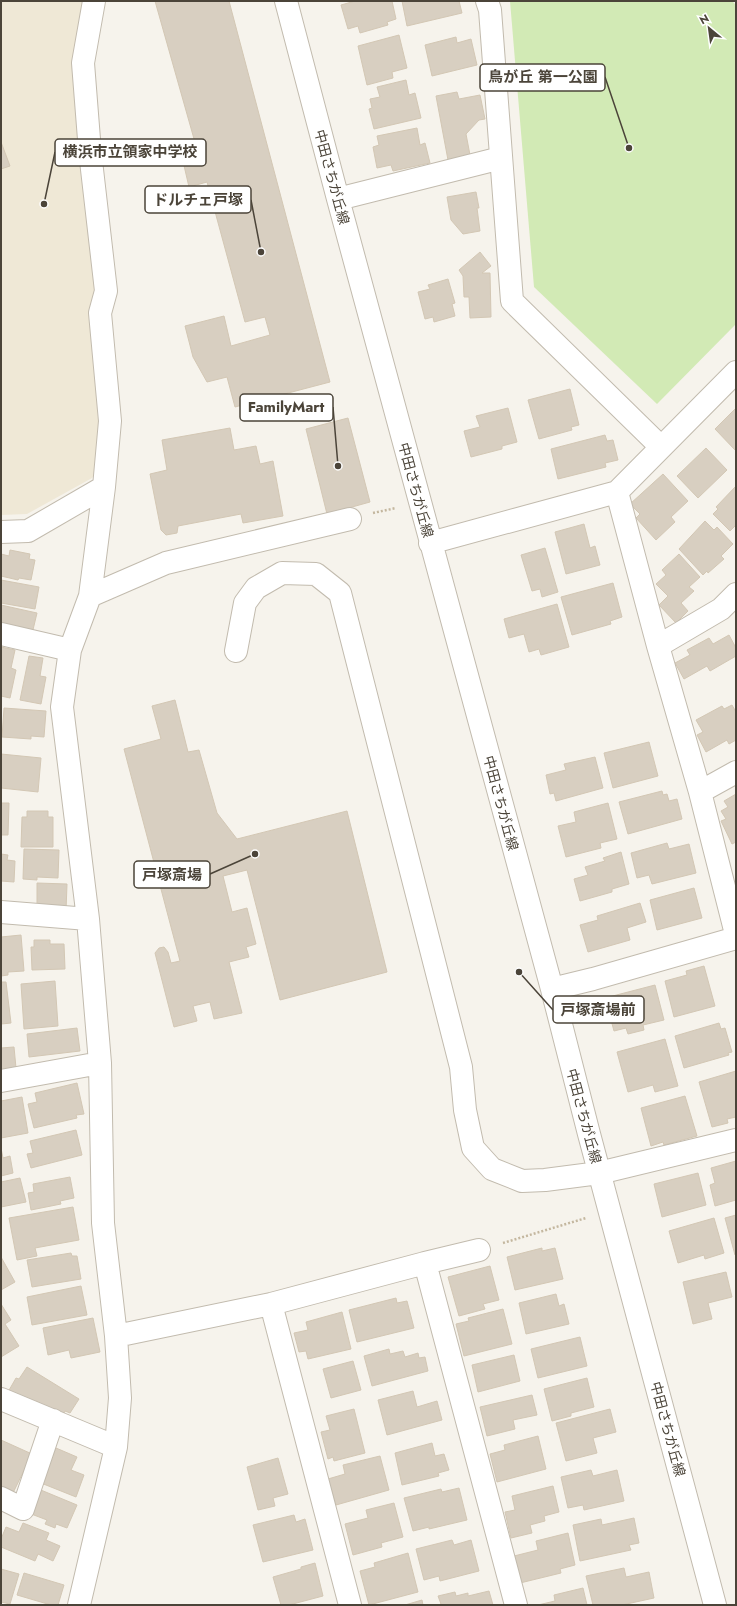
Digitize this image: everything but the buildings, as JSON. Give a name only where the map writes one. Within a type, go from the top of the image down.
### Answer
[{"type":"street","points":[[79,1605],[116,1447],[120,1398],[116,1336],[102,1223],[100,1063],[88,920],[62,707],[70,650],[90,596],[104,487],[110,421],[100,313],[106,291],[90,152],[83,62],[94,1]]},
{"type":"street","name":"中田さちが丘線","points":[[286,1],[430,543],[552,989],[599,1173],[715,1605]]},
{"type":"street","points":[[487,1],[490,10],[512,301],[661,447]]},
{"type":"street","points":[[338,199],[501,158]]},
{"type":"street","points":[[430,543],[617,492],[736,372]]},
{"type":"street","points":[[1,532],[28,531],[104,487]]},
{"type":"street","points":[[617,492],[658,646],[700,792],[736,934]]},
{"type":"street","points":[[90,596],[166,563],[350,519]]},
{"type":"street","points":[[236,651],[246,603],[256,588],[282,573],[316,574],[340,593],[461,1067],[465,1110],[473,1148],[492,1170],[522,1181],[545,1180],[599,1173],[736,1140]]},
{"type":"street","points":[[658,646],[721,609],[736,594]]},
{"type":"street","points":[[1,634],[70,650]]},
{"type":"street","points":[[700,792],[736,772]]},
{"type":"street","points":[[1,912],[88,920]]},
{"type":"street","points":[[552,989],[593,979],[736,938]]},
{"type":"street","points":[[1,1081],[100,1063]]},
{"type":"street","points":[[116,1336],[270,1304],[479,1250]]},
{"type":"street","points":[[425,1263],[516,1605]]},
{"type":"street","points":[[270,1304],[350,1605]]},
{"type":"street","points":[[1,1399],[116,1447]]},
{"type":"street","points":[[1,1498],[23,1509],[53,1420]]},
{"type":"path","points":[[350,519],[419,502]]},
{"type":"path","points":[[479,1250],[610,1210]]},
{"type":"shaded area","points":[[1,1],[84,1],[77,31],[76,123],[99,285],[90,311],[98,419],[98,468],[92,478],[27,514],[1,515]]},
{"type":"green space","points":[[510,1],[732,1],[736,5],[736,324],[657,404],[534,287]]},
{"type":"place","name":"鳥が丘 第一公園","points":[[629,148]]},
{"type":"place","name":"横浜市立領家中学校","points":[[44,204]]},
{"type":"place","name":"ドルチェ戸塚","points":[[261,252]]},
{"type":"place","name":"FamilyMart","points":[[338,466]]},
{"type":"place","name":"戸塚斎場","points":[[255,854]]},
{"type":"place","name":"戸塚斎場前","points":[[519,972]]}]
